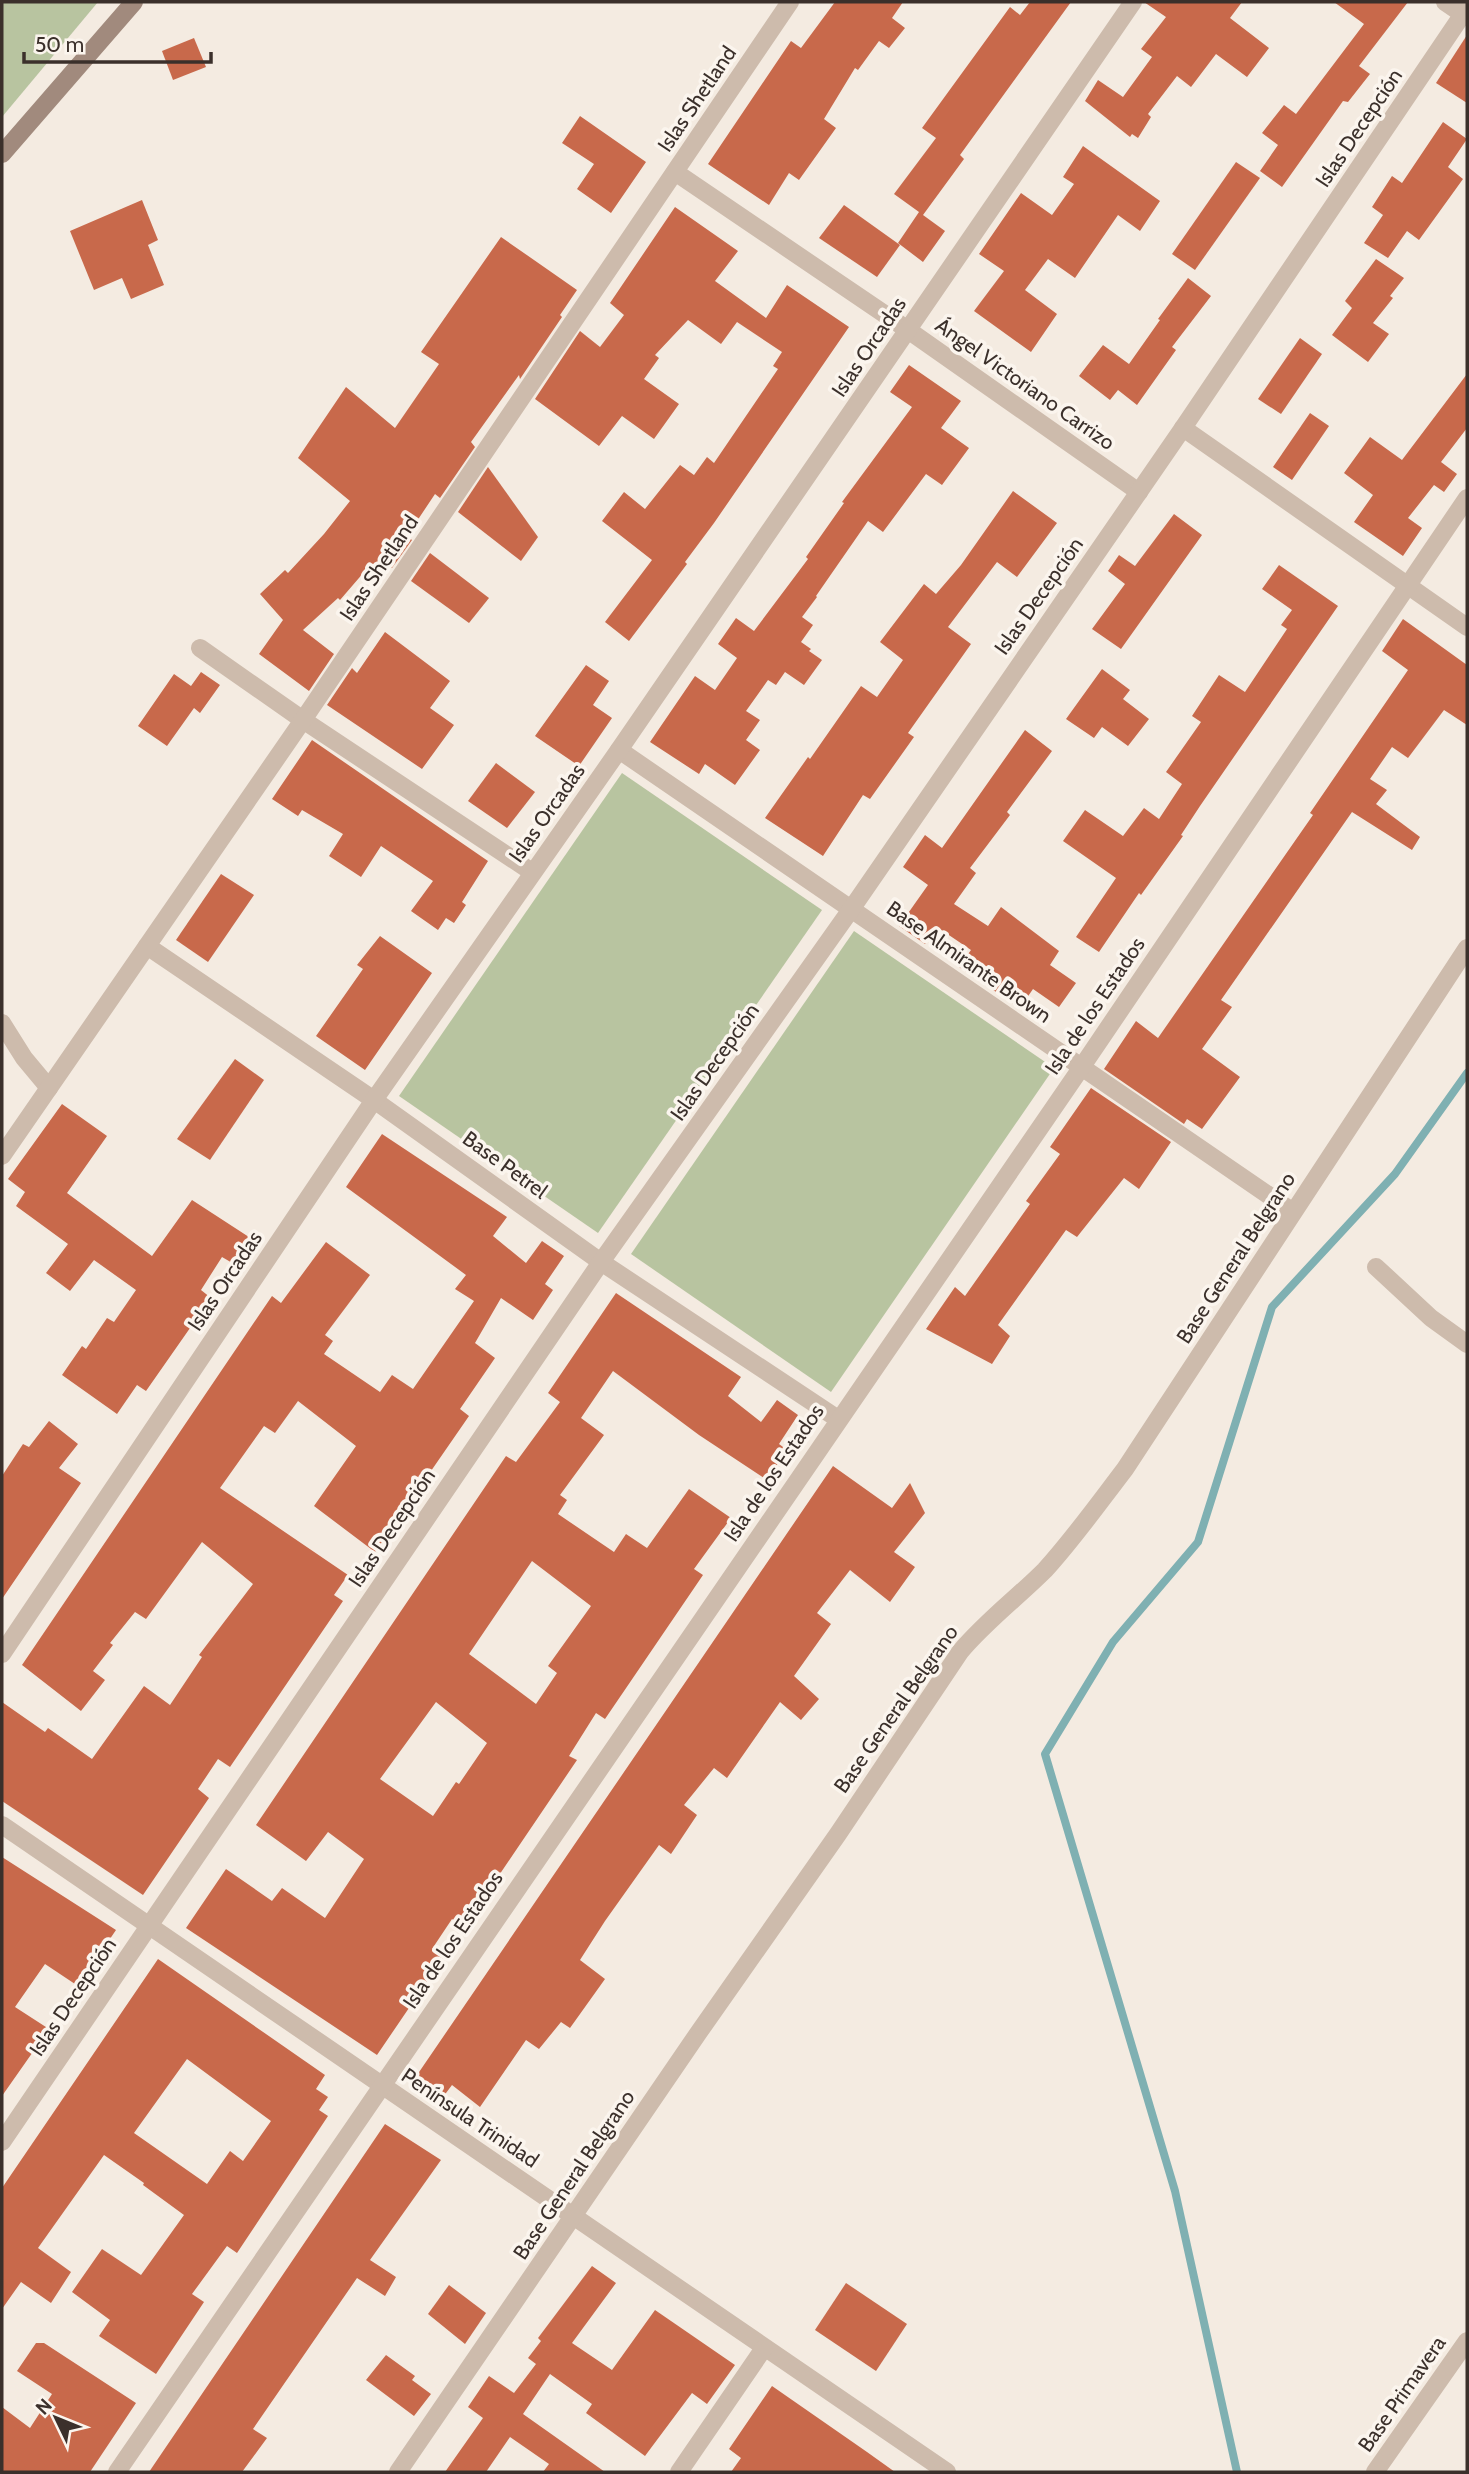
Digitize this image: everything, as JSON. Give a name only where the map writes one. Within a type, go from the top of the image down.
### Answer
[{"type":"main road","points":[[2,154],[134,2]]},
{"type":"street","name":"Islas Shetland","points":[[2,1156],[303,720],[789,2]]},
{"type":"street","name":"Islas Orcadas","points":[[2,1654],[374,1100],[620,750],[1133,2]]},
{"type":"street","points":[[1445,2],[1466,13]]},
{"type":"street","name":"Islas Decepción","points":[[2,2142],[601,1262],[852,908],[1466,13]]},
{"type":"street","name":"Ángel Victoriano Carrizo","points":[[675,172],[908,330],[1139,492]]},
{"type":"street","points":[[1183,428],[1467,627]]},
{"type":"street","name":"Isla de los Estados","points":[[117,2472],[1081,1068],[1467,498]]},
{"type":"street","points":[[200,648],[532,872]]},
{"type":"street","name":"Base Almirante Brown","points":[[620,750],[1293,1212]]},
{"type":"street","name":"Base Petrel","points":[[147,946],[374,1100],[601,1262],[838,1419]]},
{"type":"street","name":"Base General Belgrano","points":[[398,2472],[838,1834],[960,1652],[979,1630],[1042,1573],[1069,1544],[1125,1469],[1467,948]]},
{"type":"street","points":[[2,1023],[24,1058],[49,1088]]},
{"type":"street","points":[[1376,1267],[1431,1318],[1467,1344]]},
{"type":"street","name":"Península Trinidad","points":[[2,1825],[947,2472]]},
{"type":"street","name":"Base Primavera","points":[[1374,2472],[1467,2341]]},
{"type":"street","points":[[679,2472],[764,2348]]},
{"type":"green space","points":[[2,2],[98,2],[2,117]]},
{"type":"green space","points":[[622,773],[822,910],[598,1233],[399,1096]]},
{"type":"green space","points":[[854,931],[1054,1068],[831,1392],[631,1254]]},
{"type":"building","points":[[835,2],[903,2],[892,18],[905,28],[889,48],[879,41],[858,70],[855,68],[824,119],[836,128],[799,180],[789,173],[769,205],[708,164],[791,41],[801,48]]},
{"type":"building","points":[[1030,2],[1071,2],[960,155],[964,159],[923,215],[945,231],[923,262],[898,243],[919,212],[894,194],[936,138],[922,128],[1010,7],[1020,15]]},
{"type":"building","points":[[1144,2],[1242,2],[1230,18],[1269,48],[1247,77],[1216,54],[1191,87],[1177,76],[1148,114],[1151,117],[1138,138],[1132,134],[1130,137],[1085,101],[1098,80],[1123,97],[1152,57],[1141,49],[1166,17]]},
{"type":"building","points":[[1334,2],[1408,2],[1359,66],[1370,74],[1348,102],[1343,101],[1282,187],[1260,171],[1278,145],[1262,133],[1284,105],[1296,114],[1364,24]]},
{"type":"building","points":[[1467,35],[1467,103],[1436,83]]},
{"type":"building","points":[[194,38],[206,67],[173,80],[162,51]]},
{"type":"building","points":[[580,116],[646,162],[611,213],[577,189],[594,164],[562,143]]},
{"type":"building","points":[[1443,122],[1467,139],[1448,167],[1463,179],[1419,240],[1407,231],[1388,258],[1364,243],[1383,215],[1372,207],[1392,176],[1402,183]]},
{"type":"building","points":[[1083,146],[1160,201],[1140,231],[1118,215],[1075,278],[1048,259],[1025,290],[1057,314],[1031,352],[974,311],[1004,271],[979,254],[1021,193],[1052,215],[1074,184],[1063,177]]},
{"type":"building","points":[[1236,162],[1260,178],[1195,270],[1172,254]]},
{"type":"building","points":[[142,200],[158,240],[148,245],[164,285],[131,299],[122,278],[94,290],[70,231]]},
{"type":"building","points":[[844,205],[900,245],[877,277],[819,238]]},
{"type":"building","points":[[675,207],[738,251],[715,281],[766,318],[787,285],[849,327],[685,562],[687,564],[629,641],[605,622],[652,560],[602,521],[624,492],[645,509],[680,465],[694,475],[707,457],[714,463],[778,369],[773,366],[782,352],[737,322],[721,344],[688,320],[655,355],[659,358],[644,379],[679,404],[654,439],[622,416],[599,446],[535,399],[580,331],[600,347],[624,315],[610,303]]},
{"type":"building","points":[[501,237],[577,290],[520,379],[519,375],[471,442],[475,447],[440,498],[435,494],[407,536],[412,540],[392,568],[387,565],[376,581],[365,571],[340,600],[338,598],[303,630],[334,654],[309,691],[259,654],[283,620],[260,594],[285,570],[288,573],[350,501],[298,458],[346,387],[395,428],[439,364],[421,352]]},
{"type":"building","points":[[1376,259],[1404,278],[1390,296],[1393,298],[1373,323],[1389,334],[1368,362],[1332,335],[1352,308],[1345,301]]},
{"type":"building","points":[[1188,278],[1211,296],[1172,347],[1176,350],[1137,405],[1118,390],[1110,400],[1079,376],[1103,345],[1129,364]]},
{"type":"building","points":[[1300,338],[1322,354],[1281,414],[1258,399]]},
{"type":"building","points":[[909,365],[961,401],[941,428],[969,448],[942,485],[926,474],[883,532],[868,521],[802,617],[813,625],[801,642],[822,660],[804,685],[785,672],[776,685],[768,680],[746,711],[760,720],[746,740],[760,750],[735,785],[705,764],[699,774],[650,742],[695,676],[715,690],[737,658],[718,644],[736,618],[754,631],[808,559],[806,557],[844,503],[842,502],[912,407],[890,392]]},
{"type":"building","points":[[1467,374],[1467,428],[1441,462],[1457,474],[1444,492],[1434,485],[1408,518],[1422,528],[1403,556],[1354,522],[1373,495],[1344,473],[1370,437],[1402,460]]},
{"type":"building","points":[[1310,413],[1329,426],[1292,480],[1273,467]]},
{"type":"building","points":[[488,467],[538,537],[521,561],[458,512]]},
{"type":"building","points":[[1013,491],[1057,523],[1017,577],[997,562],[948,627],[971,644],[908,733],[914,737],[870,799],[863,795],[823,856],[765,818],[861,686],[877,697],[903,660],[880,642],[924,584],[936,594],[961,565]]},
{"type":"building","points":[[1174,514],[1202,535],[1121,649],[1092,629],[1125,584],[1108,571],[1119,555],[1135,566]]},
{"type":"building","points":[[430,553],[489,598],[469,623],[411,581]]},
{"type":"building","points":[[1279,565],[1338,606],[1200,806],[1181,835],[1183,836],[1141,895],[1139,893],[1099,952],[1076,937],[1116,878],[1063,841],[1085,810],[1123,836],[1144,808],[1159,819],[1182,784],[1166,772],[1201,722],[1192,716],[1219,675],[1245,692],[1287,629],[1281,625],[1292,610],[1262,589]]},
{"type":"building","points":[[1403,619],[1467,665],[1467,725],[1444,710],[1408,758],[1392,747],[1370,779],[1387,790],[1376,804],[1420,837],[1412,850],[1352,812],[1221,1000],[1232,1007],[1202,1049],[1240,1077],[1202,1129],[1187,1119],[1184,1124],[1104,1069],[1136,1021],[1158,1038],[1313,815],[1310,813],[1408,670],[1382,651]]},
{"type":"building","points":[[385,632],[450,681],[430,708],[454,725],[422,769],[327,705],[352,668],[357,673]]},
{"type":"building","points":[[586,665],[609,681],[593,705],[612,718],[579,766],[535,736]]},
{"type":"building","points":[[1102,669],[1130,690],[1123,699],[1149,719],[1128,746],[1102,727],[1094,738],[1066,719]]},
{"type":"building","points":[[201,672],[220,685],[200,713],[194,708],[167,746],[138,726],[174,674],[191,686]]},
{"type":"building","points":[[1025,730],[1052,751],[1007,812],[1010,815],[970,868],[976,873],[954,904],[988,926],[1001,907],[1059,951],[1050,965],[1076,983],[1059,1007],[1033,989],[1020,1008],[959,967],[971,950],[937,927],[925,944],[899,926],[928,885],[903,867],[925,835],[942,848]]},
{"type":"building","points":[[312,740],[488,861],[462,902],[466,905],[454,923],[446,918],[438,930],[411,911],[433,881],[381,846],[361,877],[329,856],[343,834],[302,810],[298,816],[272,799]]},
{"type":"building","points":[[496,763],[535,792],[507,828],[468,801]]},
{"type":"building","points":[[221,874],[254,895],[208,962],[176,940]]},
{"type":"building","points":[[380,936],[432,973],[365,1070],[316,1036],[363,969],[357,965]]},
{"type":"building","points":[[235,1059],[264,1080],[210,1160],[177,1139]]},
{"type":"building","points":[[1091,1088],[1171,1142],[1139,1189],[1124,1178],[1077,1237],[1066,1230],[998,1325],[1010,1336],[992,1364],[926,1329],[955,1287],[965,1296],[1030,1204],[1026,1201],[1060,1154],[1050,1147]]},
{"type":"building","points":[[62,1104],[107,1136],[67,1193],[152,1256],[192,1200],[252,1239],[234,1264],[222,1257],[201,1290],[211,1298],[146,1391],[137,1385],[117,1414],[62,1375],[82,1346],[86,1349],[107,1318],[114,1322],[136,1290],[94,1260],[70,1291],[46,1273],[68,1244],[16,1206],[25,1192],[8,1179]]},
{"type":"building","points":[[382,1134],[507,1217],[493,1236],[526,1263],[542,1241],[564,1256],[545,1284],[553,1290],[533,1320],[501,1298],[475,1343],[495,1358],[460,1409],[469,1416],[375,1552],[314,1506],[356,1446],[298,1401],[275,1433],[264,1426],[220,1488],[348,1575],[334,1595],[343,1601],[230,1767],[218,1759],[198,1789],[209,1798],[143,1895],[2,1801],[2,1702],[45,1732],[48,1728],[92,1759],[144,1686],[170,1705],[202,1657],[199,1655],[253,1584],[202,1542],[146,1619],[135,1612],[110,1643],[113,1645],[93,1671],[105,1680],[81,1711],[22,1665],[272,1296],[281,1303],[326,1242],[370,1275],[325,1335],[333,1341],[324,1354],[380,1392],[392,1375],[413,1389],[474,1301],[455,1289],[466,1275],[346,1187]]},
{"type":"building","points":[[616,1293],[741,1377],[728,1396],[761,1422],[777,1400],[798,1415],[779,1444],[787,1450],[767,1480],[699,1435],[613,1371],[581,1418],[604,1435],[560,1495],[567,1500],[558,1514],[614,1552],[626,1534],[647,1548],[689,1489],[731,1518],[694,1569],[703,1575],[605,1719],[596,1713],[569,1756],[577,1760],[464,1927],[452,1919],[432,1949],[443,1958],[377,2055],[186,1928],[226,1869],[272,1901],[282,1888],[325,1918],[364,1859],[328,1832],[306,1861],[256,1825],[506,1456],[516,1462],[560,1402],[548,1393]],"holes":[[[532,1561],[591,1606],[548,1666],[557,1673],[536,1704],[469,1654]],[[436,1702],[487,1743],[433,1816],[380,1779]]]},
{"type":"building","points":[[49,1421],[78,1444],[59,1468],[81,1483],[2,1599],[2,1476],[23,1444],[29,1447]]},
{"type":"building","points":[[833,1466],[892,1508],[910,1483],[925,1513],[894,1552],[915,1567],[890,1602],[850,1570],[817,1613],[831,1624],[794,1676],[819,1699],[801,1720],[780,1702],[727,1778],[714,1768],[684,1805],[697,1815],[671,1854],[659,1845],[580,1960],[605,1979],[570,2028],[561,2022],[539,2049],[526,2040],[480,2107],[452,2085],[443,2097],[415,2078]]},
{"type":"building","points":[[2,1857],[116,1930],[78,1986],[45,1964],[15,2007],[49,2029],[2,2096]]},
{"type":"building","points":[[158,1959],[325,2075],[316,2089],[328,2097],[319,2110],[328,2116],[237,2253],[227,2246],[192,2294],[204,2302],[156,2374],[99,2336],[110,2320],[72,2292],[102,2249],[141,2275],[184,2215],[104,2155],[38,2248],[71,2272],[51,2303],[21,2282],[2,2309],[2,2188]],"holes":[[[187,2059],[271,2121],[243,2161],[230,2151],[207,2184],[134,2133]]]},
{"type":"building","points":[[385,2124],[441,2160],[370,2260],[396,2277],[385,2296],[357,2278],[253,2429],[267,2438],[242,2472],[149,2472]]},
{"type":"building","points":[[592,2266],[616,2283],[572,2343],[612,2370],[655,2310],[735,2365],[707,2404],[692,2393],[645,2456],[586,2413],[592,2404],[550,2374],[523,2414],[605,2472],[543,2472],[549,2464],[510,2437],[486,2472],[445,2472],[483,2418],[468,2407],[489,2376],[514,2393],[536,2364],[528,2358],[541,2341],[538,2338]]},
{"type":"building","points":[[846,2283],[907,2324],[876,2371],[815,2330]]},
{"type":"building","points":[[449,2285],[486,2313],[465,2344],[428,2314]]},
{"type":"building","points":[[36,2343],[44,2343],[136,2403],[90,2472],[2,2472],[2,2407],[30,2428],[52,2394],[17,2371]]},
{"type":"building","points":[[386,2355],[415,2376],[412,2380],[431,2394],[414,2416],[366,2380]]},
{"type":"building","points":[[772,2386],[895,2472],[731,2472],[741,2458],[729,2449]]},
{"type":"waterway","points":[[1237,2472],[1175,2191],[1045,1754],[1113,1642],[1198,1542],[1272,1307],[1395,1174],[1467,1073]]}]
